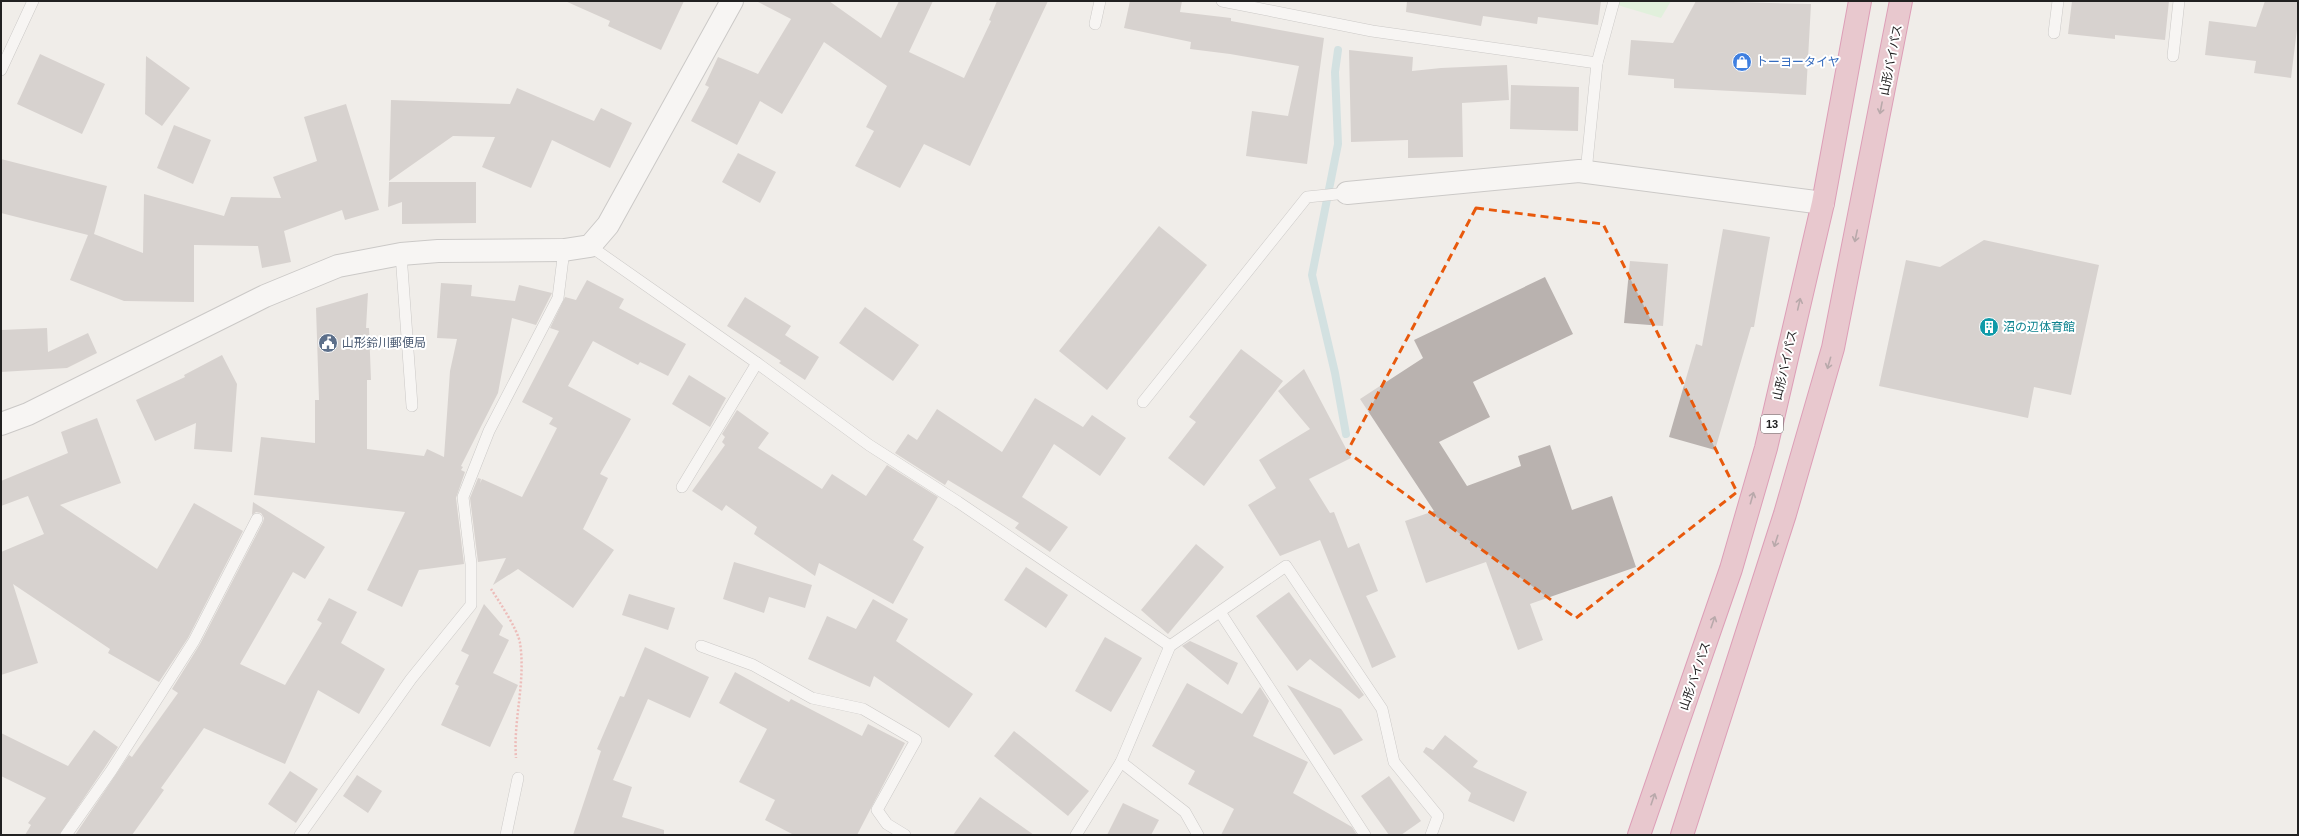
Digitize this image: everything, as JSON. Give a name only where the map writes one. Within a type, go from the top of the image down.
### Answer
[{"type":"highway","name":"山形バイパス","points":[[1639,835],[1740,539],[1766,448],[1823,203],[1860,1]]},
{"type":"highway","name":"山形バイパス","points":[[1682,835],[1785,514],[1833,348],[1901,1]]},
{"type":"street","points":[[1,424],[28,414],[265,296],[338,266],[401,254],[438,251],[564,250],[590,246],[608,225],[732,1]]},
{"type":"street","points":[[1347,193],[1586,172],[1823,203]]},
{"type":"lane","points":[[1,70],[32,1]]},
{"type":"lane","points":[[1095,24],[1100,1]]},
{"type":"lane","points":[[1222,1],[1372,32],[1597,63]]},
{"type":"lane","points":[[1586,172],[1597,63],[1614,1]]},
{"type":"lane","points":[[2054,33],[2058,1]]},
{"type":"lane","points":[[2173,56],[2179,1]]},
{"type":"lane","points":[[1144,402],[1307,197],[1347,193]]},
{"type":"lane","points":[[590,246],[757,363],[869,445],[958,502],[1170,646]]},
{"type":"lane","points":[[300,835],[412,679],[471,605],[471,564],[463,497],[489,431],[558,298],[564,250]]},
{"type":"lane","points":[[401,254],[412,406]]},
{"type":"lane","points":[[682,487],[757,363]]},
{"type":"lane","points":[[66,835],[112,772],[194,640],[257,519]]},
{"type":"lane","points":[[1076,835],[1121,762],[1170,646],[1286,566],[1382,709],[1394,762],[1438,816],[1431,835]]},
{"type":"lane","points":[[1220,612],[1365,835]]},
{"type":"lane","points":[[701,646],[753,665],[812,698],[863,708],[916,740],[877,810],[887,824],[906,835]]},
{"type":"lane","points":[[1121,762],[1185,812],[1198,835]]},
{"type":"lane","points":[[506,835],[518,778]]},
{"type":"path","points":[[489,585],[520,642],[522,690],[515,742],[518,778]]},
{"type":"highlighted area","points":[[1476,208],[1603,224],[1737,492],[1576,618],[1347,452]]},
{"type":"green space","points":[[1614,1],[1671,1],[1661,18],[1614,4]]},
{"type":"building","points":[[565,1],[684,1],[661,50],[608,26],[610,21]]},
{"type":"building","points":[[756,1],[829,1],[881,38],[899,1],[933,1],[909,52],[964,78],[991,21],[989,20],[997,1],[1048,1],[970,166],[924,144],[900,188],[855,166],[874,131],[866,127],[887,86],[824,42],[782,114],[760,101],[737,145],[691,121],[709,87],[705,85],[718,57],[758,74],[791,19]]},
{"type":"building","points":[[1130,1],[1182,1],[1180,12],[1231,18],[1231,21],[1324,38],[1307,164],[1246,156],[1252,111],[1288,116],[1299,66],[1230,54],[1190,49],[1191,42],[1124,28]]},
{"type":"building","points":[[1407,1],[1601,1],[1598,25],[1538,17],[1537,24],[1483,16],[1481,26],[1406,12]]},
{"type":"building","name":"トーヨータイヤ","points":[[1696,1],[1811,4],[1806,95],[1674,88],[1674,79],[1628,75],[1631,40],[1673,43]]},
{"type":"building","points":[[2072,1],[2169,1],[2165,40],[2115,35],[2115,39],[2068,34]]},
{"type":"building","points":[[2265,1],[2298,1],[2298,21],[2291,78],[2254,73],[2256,61],[2205,55],[2209,21],[2256,27]]},
{"type":"building","points":[[1349,50],[1413,57],[1412,71],[1507,65],[1509,100],[1462,103],[1463,157],[1408,158],[1408,140],[1351,142]]},
{"type":"building","points":[[40,54],[105,84],[82,134],[17,104]]},
{"type":"building","points":[[146,56],[190,88],[162,126],[145,114]]},
{"type":"building","points":[[1511,85],[1579,87],[1578,131],[1510,129]]},
{"type":"building","points":[[517,88],[594,121],[601,108],[632,123],[610,168],[552,140],[531,188],[482,167],[495,137],[453,136],[389,181],[391,100],[510,104]]},
{"type":"building","points":[[346,104],[379,210],[345,220],[342,210],[284,231],[291,262],[262,268],[258,246],[194,245],[194,302],[124,301],[70,280],[88,235],[1,213],[1,159],[107,186],[94,234],[143,253],[144,194],[224,216],[231,197],[281,198],[273,177],[317,161],[304,117]]},
{"type":"building","points":[[174,125],[211,140],[193,184],[157,168]]},
{"type":"building","points":[[738,153],[776,172],[760,203],[722,182]]},
{"type":"building","points":[[389,182],[476,182],[476,223],[402,224],[402,202],[388,207]]},
{"type":"building","points":[[1159,226],[1207,265],[1107,390],[1059,351]]},
{"type":"building","points":[[1723,229],[1770,237],[1754,327],[1751,327],[1715,450],[1669,437],[1696,344],[1702,346]]},
{"type":"building","name":"沼の辺体育館","points":[[1984,240],[2099,265],[2071,395],[2034,387],[2028,418],[1879,386],[1906,260],[1940,267]]},
{"type":"building","points":[[1630,261],[1668,264],[1663,326],[1624,323]]},
{"type":"building","points":[[1545,277],[1573,334],[1473,382],[1490,417],[1439,442],[1467,486],[1521,466],[1518,456],[1550,445],[1572,510],[1612,496],[1636,567],[1530,604],[1543,640],[1518,650],[1486,562],[1426,583],[1405,521],[1434,511],[1360,399],[1423,358],[1414,340]]},
{"type":"building","points":[[587,280],[624,299],[619,308],[686,344],[668,376],[640,362],[638,365],[593,341],[568,386],[631,419],[600,474],[608,478],[583,529],[614,550],[573,608],[518,569],[493,585],[506,558],[478,562],[470,498],[478,478],[481,479],[480,483],[482,479],[522,497],[557,428],[549,424],[553,418],[522,402],[559,331],[550,328],[565,297],[576,300]]},
{"type":"building","points":[[441,283],[472,285],[471,296],[515,301],[519,285],[552,293],[536,325],[512,318],[498,393],[461,466],[463,467],[461,470],[465,472],[456,498],[464,564],[419,570],[402,607],[367,590],[405,512],[254,495],[261,437],[315,443],[315,400],[319,400],[316,308],[368,293],[366,328],[369,328],[371,380],[367,380],[367,449],[424,456],[427,449],[444,457],[450,371],[457,339],[437,338]]},
{"type":"building","points":[[745,297],[791,326],[785,335],[819,357],[805,380],[779,363],[781,361],[727,326]]},
{"type":"building","points":[[865,307],[919,345],[893,381],[839,343]]},
{"type":"building","points":[[47,328],[48,352],[88,333],[97,353],[67,368],[1,372],[1,330]]},
{"type":"building","points":[[1241,349],[1283,381],[1204,486],[1168,458],[1196,422],[1189,417]]},
{"type":"building","points":[[222,355],[237,384],[232,452],[194,449],[196,423],[155,441],[136,400],[185,377],[184,375]]},
{"type":"building","points":[[1304,369],[1351,458],[1309,479],[1330,513],[1334,512],[1348,548],[1359,543],[1378,591],[1366,596],[1396,657],[1372,668],[1320,540],[1280,556],[1248,505],[1276,488],[1259,460],[1310,429],[1278,391]]},
{"type":"building","points":[[689,375],[726,398],[710,427],[672,404]]},
{"type":"building","points":[[1035,398],[1083,427],[1092,415],[1126,438],[1100,476],[1054,444],[1022,497],[1068,527],[1050,552],[1015,528],[1019,523],[948,480],[945,485],[895,453],[908,434],[917,440],[937,409],[1002,452]]},
{"type":"building","points":[[737,410],[769,433],[758,448],[822,489],[832,474],[866,496],[887,465],[938,497],[913,540],[924,547],[893,604],[819,563],[815,576],[754,534],[757,527],[726,505],[722,511],[692,491],[725,445],[722,442],[725,437],[722,434]]},
{"type":"building","points":[[97,418],[121,483],[60,505],[157,569],[194,503],[243,531],[188,638],[159,682],[108,653],[110,649],[13,584],[38,663],[1,675],[1,552],[44,534],[28,496],[1,506],[1,481],[68,453],[61,432]]},
{"type":"building","points":[[253,502],[325,547],[305,579],[293,572],[240,664],[285,685],[322,623],[317,620],[329,598],[357,612],[341,643],[385,669],[359,714],[318,690],[285,764],[204,728],[161,788],[164,790],[132,835],[75,835],[129,755],[132,757],[178,693],[172,689],[200,644],[263,522],[264,518],[261,513],[256,512],[252,515]]},
{"type":"building","points":[[1196,544],[1224,567],[1168,634],[1141,610]]},
{"type":"building","points":[[734,562],[812,585],[805,608],[769,597],[764,613],[723,599]]},
{"type":"building","points":[[1026,567],[1068,595],[1046,628],[1004,600]]},
{"type":"building","points":[[1289,592],[1364,695],[1359,699],[1310,659],[1297,671],[1256,616]]},
{"type":"building","points":[[629,594],[675,608],[668,630],[622,615]]},
{"type":"building","points":[[873,599],[908,619],[896,641],[973,694],[949,728],[874,676],[870,687],[808,659],[827,616],[856,629]]},
{"type":"building","points":[[484,604],[503,626],[499,635],[509,640],[493,673],[518,685],[490,747],[441,725],[459,686],[455,684],[469,655],[461,651]]},
{"type":"building","points":[[1105,637],[1142,658],[1111,712],[1075,691]]},
{"type":"building","points":[[1190,641],[1238,663],[1228,685],[1182,646]]},
{"type":"building","points":[[645,647],[709,677],[690,718],[648,699],[613,780],[632,787],[622,817],[664,830],[664,835],[573,835],[601,751],[597,749],[620,696],[624,697]]},
{"type":"building","points":[[735,672],[789,702],[791,699],[862,736],[868,724],[905,743],[857,835],[794,835],[765,820],[775,800],[739,782],[767,729],[719,703]]},
{"type":"building","points":[[1187,683],[1242,714],[1260,687],[1269,701],[1253,736],[1308,762],[1293,793],[1352,827],[1357,835],[1221,835],[1234,809],[1188,784],[1195,771],[1152,746]]},
{"type":"building","points":[[1287,685],[1341,709],[1363,740],[1334,755]]},
{"type":"building","points":[[94,730],[118,747],[105,767],[59,835],[25,835],[31,825],[28,823],[46,798],[1,776],[1,733],[68,766]]},
{"type":"building","points":[[1014,731],[1089,791],[1068,816],[994,756]]},
{"type":"building","points":[[1445,735],[1478,761],[1473,767],[1527,792],[1514,822],[1468,801],[1471,793],[1423,752],[1426,747],[1433,750]]},
{"type":"building","points":[[290,771],[318,789],[296,823],[268,804]]},
{"type":"building","points":[[357,775],[382,791],[368,813],[343,796]]},
{"type":"building","points":[[1389,776],[1421,821],[1401,835],[1389,835],[1361,796]]},
{"type":"building","points":[[980,797],[1034,835],[953,835]]},
{"type":"building","points":[[1123,803],[1159,820],[1151,835],[1107,835]]},
{"type":"waterway","points":[[1338,50],[1335,72],[1338,144],[1312,275],[1335,373],[1346,434]]},
{"type":"place","name":"トーヨータイヤ","points":[[1742,62]]},
{"type":"place","name":"沼の辺体育館","points":[[1989,327]]},
{"type":"place","name":"山形鈴川郵便局","points":[[328,343]]}]
